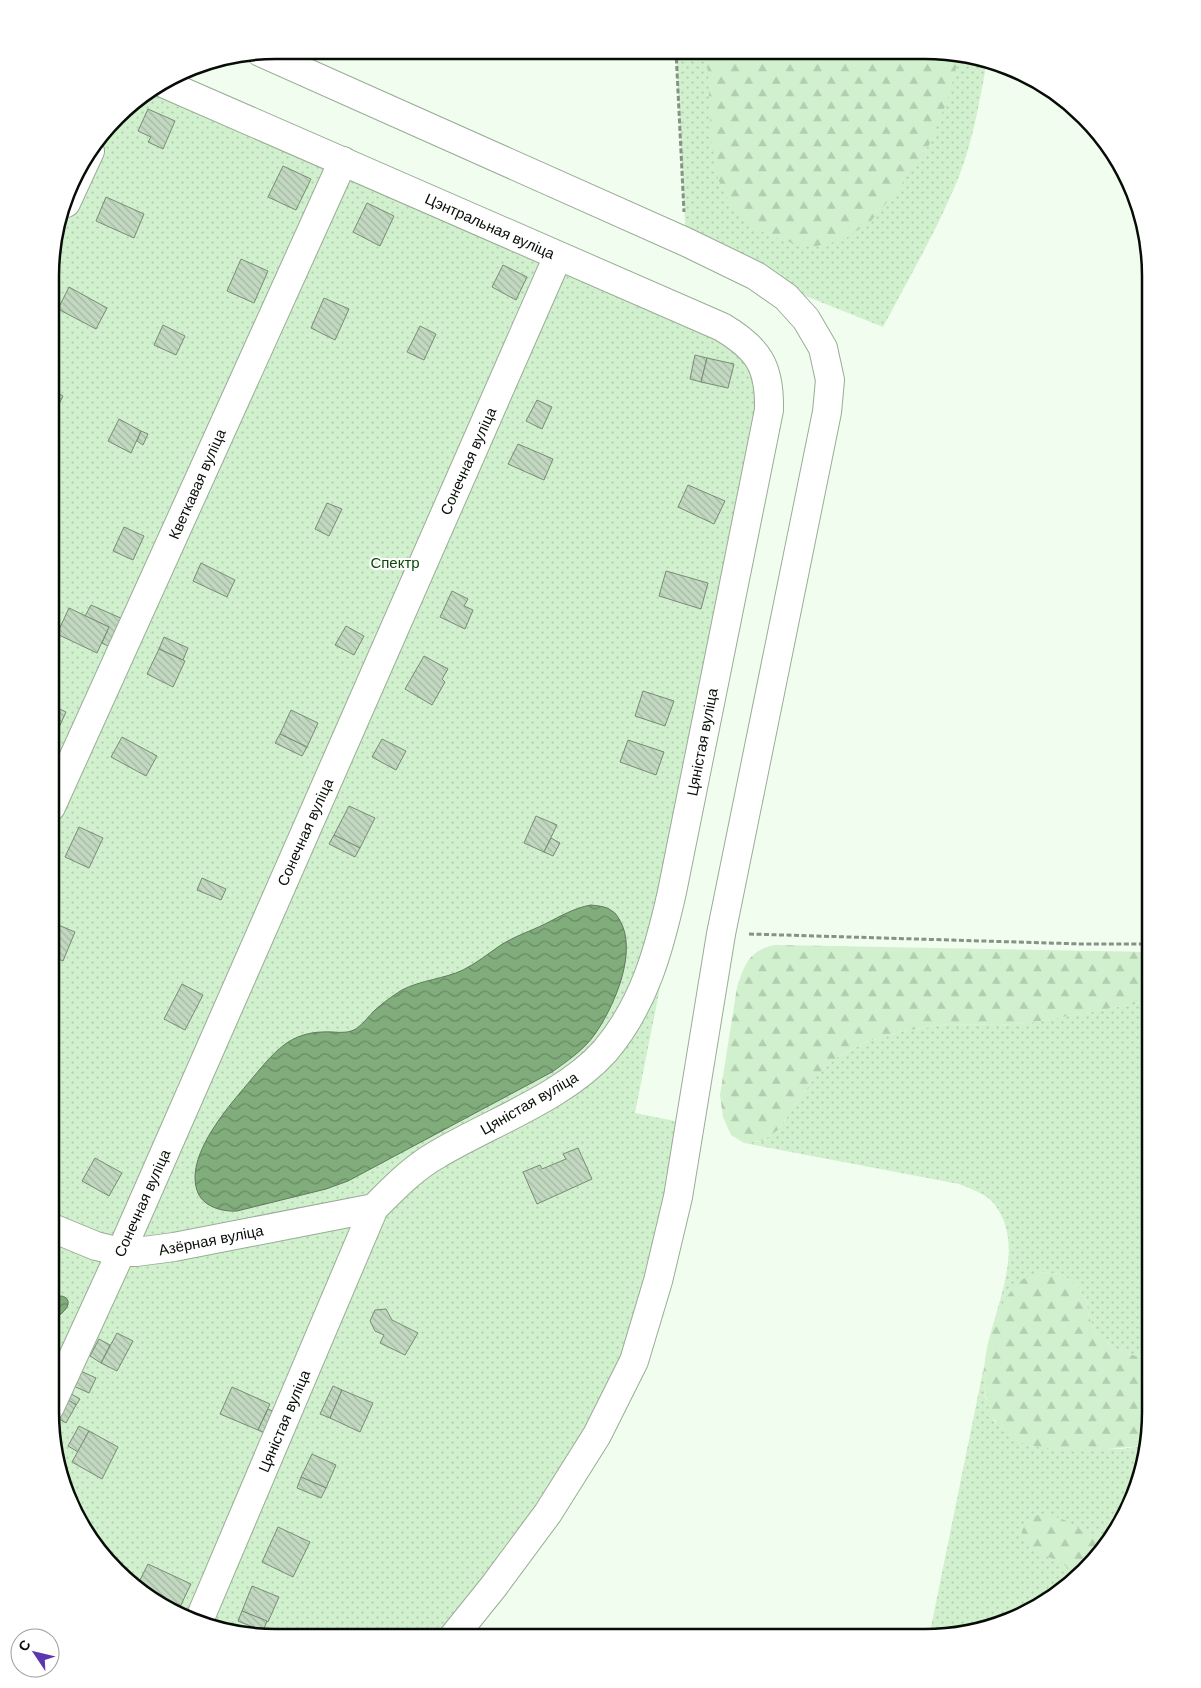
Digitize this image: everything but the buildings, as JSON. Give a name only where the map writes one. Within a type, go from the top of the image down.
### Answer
[{"type":"street","points":[[276,59],[686,242],[756,276],[786,297],[806,318],[823,348],[830,380],[826,422],[721,934],[678,1197],[658,1281],[634,1361],[597,1435],[548,1513],[459,1629]]},
{"type":"street","name":"Цэнтральная вуліца","points":[[170,86],[558,256],[705,318],[737,336],[760,358],[766,374],[769,410]]},
{"type":"street","name":"Кветкавая вуліца","points":[[59,789],[342,162]]},
{"type":"street","name":"Сонечная вуліца","points":[[59,1387],[121,1252],[558,256]]},
{"type":"street","name":"Цяністая вуліца","points":[[201,1616],[374,1208],[415,1169],[436,1155],[530,1105],[582,1072],[604,1052],[622,1028],[639,1000],[652,969],[663,933],[769,410]]},
{"type":"street","name":"Азёрная вуліца","points":[[59,1231],[86,1243],[121,1252],[154,1250],[374,1208]]},
{"type":"path","points":[[676,59],[686,242]]},
{"type":"path","points":[[721,934],[1142,944]]},
{"type":"green space","points":[[676,59],[940,59],[986,67],[972,135],[958,179],[932,235],[883,327],[756,276],[686,242]]},
{"type":"green space","points":[[707,59],[940,59],[958,62],[948,99],[929,145],[896,192],[870,222],[843,240],[812,247],[785,241],[755,229],[732,208],[718,179],[711,137]]},
{"type":"green space","name":"Спектр","points":[[170,86],[705,318],[779,392],[635,1113],[690,1124],[634,1361],[458,1629],[261,1629],[233,1625],[206,1618],[180,1607],[155,1593],[122,1566],[95,1533],[81,1508],[70,1482],[63,1455],[59,1427],[59,261],[63,233],[70,206],[81,180],[95,155],[122,122],[155,95]]},
{"type":"green space","points":[[775,945],[1142,952],[1142,1003],[1029,1023],[997,1025],[949,1024],[903,1031],[866,1042],[836,1058],[814,1078],[778,1130],[762,1141],[744,1143],[731,1135],[723,1117],[720,1095],[737,987],[749,959],[759,950]]},
{"type":"green space","points":[[1142,1003],[1142,1356],[1139,1357],[1115,1349],[1097,1334],[1089,1317],[1086,1300],[1076,1284],[1061,1274],[1040,1272],[1002,1305],[991,1333],[1007,1268],[1009,1252],[1008,1235],[995,1205],[978,1192],[959,1184],[744,1143],[762,1141],[778,1130],[814,1078],[836,1058],[866,1042],[903,1031],[949,1024],[997,1025],[1029,1023]]},
{"type":"green space","points":[[1040,1272],[1061,1274],[1076,1284],[1086,1300],[1089,1317],[1097,1334],[1115,1349],[1139,1357],[1142,1356],[1142,1427],[1139,1446],[1097,1450],[1042,1447],[1026,1444],[1011,1438],[1002,1430],[991,1413],[986,1396],[984,1376],[986,1355],[997,1315],[1006,1298],[1017,1284],[1025,1278]]},
{"type":"green space","points":[[984,1366],[985,1396],[995,1422],[1060,1449],[1122,1449],[1139,1446],[1131,1482],[1120,1508],[1106,1533],[1079,1566],[1046,1593],[1008,1613],[968,1625],[931,1629]]},
{"type":"green space","points":[[1038,1515],[1062,1519],[1086,1533],[1103,1537],[1072,1572],[1063,1564],[1033,1549],[1025,1539],[1022,1531],[1027,1520]]},
{"type":"water","points":[[591,905],[607,908],[615,913],[619,919],[624,932],[626,946],[622,978],[610,1009],[591,1040],[552,1072],[348,1181],[326,1189],[237,1211],[215,1208],[201,1198],[195,1179],[197,1164],[202,1148],[210,1133],[266,1062],[284,1045],[297,1037],[307,1034],[352,1031],[361,1025],[378,1007],[402,990],[463,970],[512,939],[573,910]]},
{"type":"water","points":[[59,1296],[66,1298],[68,1301],[67,1307],[59,1315]]}]
